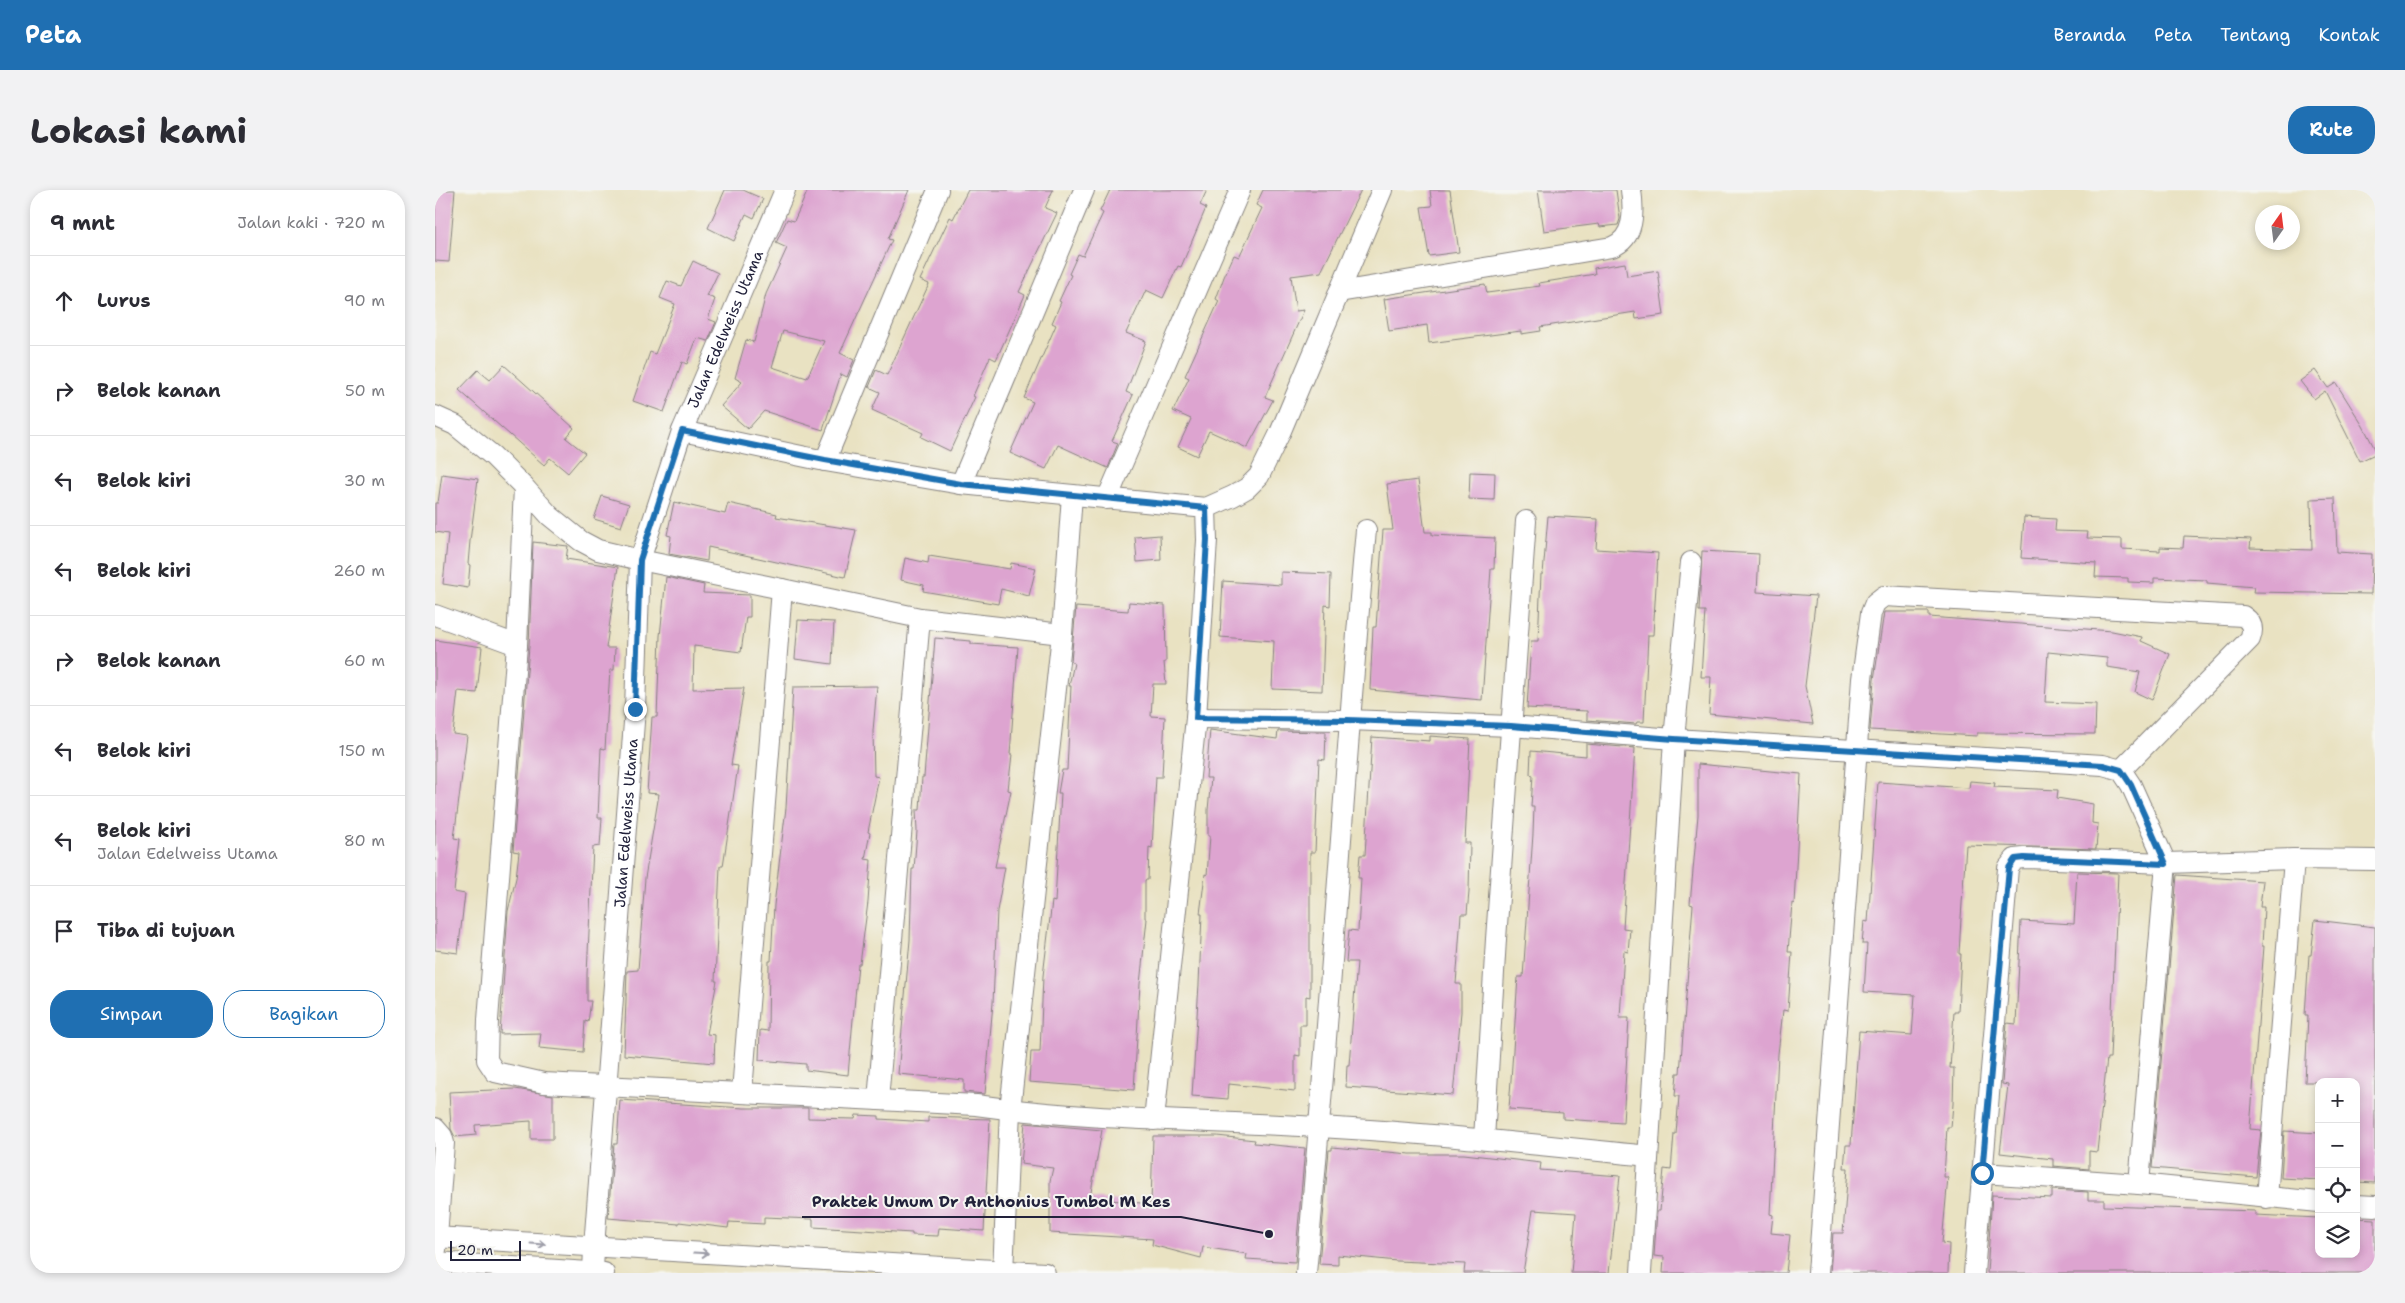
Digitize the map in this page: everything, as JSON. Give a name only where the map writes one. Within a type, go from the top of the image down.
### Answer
[{"type":"street","name":"Jalan Edelweiss Utama","points":[[597,1273],[593,1247],[607,1087],[635,709],[640,560],[682,431],[785,190]]},
{"type":"street","points":[[825,460],[938,190]]},
{"type":"street","points":[[961,484],[1084,190]]},
{"type":"street","points":[[1107,499],[1240,190]]},
{"type":"street","points":[[682,431],[825,460],[961,484],[1206,508],[1233,496],[1259,476],[1280,433],[1382,190]]},
{"type":"street","points":[[1339,292],[1612,247],[1625,238],[1630,226],[1634,210],[1631,190]]},
{"type":"street","points":[[435,416],[455,425],[493,456],[550,516],[581,541],[598,550],[921,618],[1062,634]]},
{"type":"street","points":[[524,487],[517,645],[488,1020],[487,1060],[495,1072],[544,1083],[976,1105],[1010,1110],[1154,1120],[1320,1127],[1485,1139],[1649,1156]]},
{"type":"street","points":[[1003,1271],[1010,1110],[1062,634],[1072,495]]},
{"type":"street","points":[[1154,1120],[1196,718],[1207,540],[1206,508]]},
{"type":"street","points":[[1485,1139],[1526,521]]},
{"type":"street","points":[[1307,1273],[1320,1127],[1348,720],[1366,530]]},
{"type":"street","points":[[1641,1273],[1674,739],[1691,562]]},
{"type":"street","points":[[742,1092],[782,589]]},
{"type":"street","points":[[1817,1273],[1862,679],[1871,613],[1875,603],[1883,596],[2243,616],[2249,620],[2252,633],[2250,639],[2121,770]]},
{"type":"street","points":[[435,615],[517,645]]},
{"type":"street","points":[[878,1100],[921,618]]},
{"type":"street","points":[[1196,718],[1348,720],[1511,726],[1674,739],[2103,765],[2121,770],[2131,785],[2166,864],[2139,1184]]},
{"type":"street","points":[[1974,1273],[2009,868],[2011,863],[2015,859],[2024,858],[2166,864],[2294,859],[2375,860]]},
{"type":"street","points":[[2267,1198],[2294,859]]},
{"type":"street","points":[[435,1128],[442,1136],[443,1142],[435,1273]]},
{"type":"street","points":[[1982,1173],[2139,1184],[2315,1202]]},
{"type":"street","points":[[2360,1205],[2375,1206]]},
{"type":"street","points":[[436,1237],[1045,1273]]},
{"type":"street","points":[[435,1262],[597,1273]]},
{"type":"building","points":[[435,190],[455,190],[449,262],[435,261]]},
{"type":"building","points":[[725,190],[743,190],[763,199],[754,218],[746,214],[734,241],[708,228]]},
{"type":"building","points":[[808,190],[909,190],[888,239],[892,240],[840,353],[854,360],[847,377],[841,374],[823,430],[764,411],[748,429],[721,406],[742,382],[735,378],[746,340],[754,342],[766,294],[787,248],[776,243],[787,219],[794,221]],"holes":[[[783,331],[824,341],[807,378],[772,367]]]},
{"type":"building","points":[[968,190],[1053,190],[1045,208],[1057,213],[1019,292],[1025,295],[996,360],[990,357],[973,396],[975,397],[950,451],[921,437],[923,433],[872,410],[880,392],[869,387],[876,370],[887,375],[929,284],[920,280],[950,217],[953,219]]},
{"type":"building","points":[[1110,190],[1207,190],[1200,205],[1206,208],[1181,267],[1178,266],[1163,298],[1146,290],[1126,333],[1146,341],[1126,392],[1133,395],[1112,441],[1118,443],[1108,468],[1058,445],[1046,469],[1010,453],[1033,402],[1024,398],[1056,325],[1052,323],[1061,302],[1059,301],[1071,275],[1069,274],[1078,254],[1083,256],[1103,213],[1100,211]]},
{"type":"building","points":[[1263,190],[1361,190],[1321,272],[1291,276],[1296,311],[1304,310],[1265,397],[1273,400],[1247,448],[1209,431],[1197,456],[1178,447],[1191,419],[1173,411],[1189,378],[1185,376],[1219,301],[1216,299],[1224,277],[1234,255],[1239,257],[1262,208],[1256,205]]},
{"type":"building","points":[[1430,190],[1450,190],[1459,252],[1429,256],[1421,207],[1432,206]]},
{"type":"building","points":[[1538,190],[1616,190],[1620,219],[1618,225],[1600,227],[1599,224],[1544,231]]},
{"type":"building","points":[[693,261],[718,273],[707,296],[715,299],[708,319],[716,322],[708,341],[697,338],[687,364],[682,362],[664,412],[633,401],[650,352],[655,354],[675,304],[660,298],[667,281],[681,286]]},
{"type":"building","points":[[1625,263],[1627,276],[1658,271],[1664,315],[1636,319],[1635,312],[1540,327],[1541,331],[1521,334],[1521,331],[1429,343],[1427,325],[1389,331],[1384,299],[1485,284],[1487,293],[1540,286],[1539,283],[1595,274],[1594,268]]},
{"type":"building","points":[[504,365],[574,428],[566,438],[585,453],[568,473],[550,458],[544,465],[459,390],[478,370],[490,380]]},
{"type":"building","points":[[2315,370],[2328,388],[2336,383],[2363,426],[2375,449],[2375,454],[2360,461],[2325,391],[2314,399],[2300,381]]},
{"type":"building","points":[[1470,472],[1495,473],[1494,500],[1469,499]]},
{"type":"building","points":[[442,474],[478,479],[470,541],[468,588],[443,584],[448,534],[435,532],[435,503],[438,503]]},
{"type":"building","points":[[1418,480],[1425,532],[1432,532],[1432,535],[1495,538],[1494,569],[1491,569],[1482,700],[1370,690],[1373,627],[1376,627],[1383,530],[1393,530],[1387,484]]},
{"type":"building","points":[[602,496],[629,504],[621,527],[594,519]]},
{"type":"building","points":[[2335,498],[2337,552],[2372,554],[2371,594],[2253,592],[2254,587],[2207,583],[2207,580],[2154,578],[2154,583],[2128,582],[2128,578],[2095,577],[2096,563],[2021,558],[2024,517],[2056,519],[2055,531],[2088,532],[2087,538],[2122,539],[2122,549],[2160,551],[2160,547],[2183,548],[2184,536],[2251,539],[2250,548],[2312,550],[2311,499]]},
{"type":"building","points":[[674,502],[725,514],[728,503],[777,514],[776,517],[856,530],[845,577],[708,547],[707,561],[669,554],[671,536],[667,535]]},
{"type":"building","points":[[1548,516],[1598,519],[1596,549],[1658,553],[1653,635],[1648,635],[1644,722],[1637,722],[1636,724],[1587,720],[1587,711],[1527,708],[1531,641],[1538,641],[1541,574],[1543,574]]},
{"type":"building","points":[[1160,535],[1161,560],[1137,562],[1135,537]]},
{"type":"building","points":[[533,542],[568,546],[566,559],[618,567],[606,648],[615,648],[614,670],[610,670],[605,749],[601,748],[598,818],[602,818],[600,846],[593,847],[587,974],[587,1001],[591,1001],[588,1022],[585,1021],[583,1052],[539,1048],[541,1033],[500,1034],[508,911],[516,878],[519,852],[513,851],[529,646]]},
{"type":"building","points":[[1702,551],[1759,554],[1757,592],[1816,596],[1805,686],[1813,724],[1709,714],[1711,677],[1701,677],[1705,611],[1699,611]]},
{"type":"building","points":[[929,556],[1010,569],[1011,563],[1036,568],[1029,596],[1001,589],[998,604],[923,591],[924,585],[901,580],[905,558],[928,563]]},
{"type":"building","points":[[1281,572],[1331,574],[1330,606],[1325,605],[1322,691],[1272,689],[1274,641],[1220,637],[1223,581],[1281,585]]},
{"type":"building","points":[[666,577],[704,585],[703,593],[750,595],[750,617],[746,617],[741,652],[694,646],[693,689],[744,688],[731,765],[738,766],[723,866],[720,866],[715,981],[717,981],[707,1034],[715,1035],[714,1063],[624,1055],[627,971],[638,970],[645,878],[659,794],[647,793],[652,717],[657,717],[660,636]]},
{"type":"building","points":[[1129,602],[1165,605],[1166,662],[1164,662],[1166,684],[1153,684],[1151,716],[1165,717],[1162,777],[1156,777],[1152,848],[1149,847],[1148,880],[1145,880],[1145,918],[1147,919],[1140,984],[1134,1090],[1029,1082],[1031,1052],[1040,1052],[1043,976],[1052,901],[1055,902],[1061,793],[1058,793],[1062,770],[1067,770],[1071,686],[1069,686],[1074,663],[1071,662],[1076,607],[1128,611]]},
{"type":"building","points":[[1884,612],[1929,612],[1929,617],[2112,631],[2142,637],[2141,641],[2170,654],[2152,700],[2135,692],[2140,672],[2107,667],[2107,658],[2048,652],[2045,702],[2096,704],[2095,734],[1977,733],[1977,736],[1870,730],[1874,680]]},
{"type":"building","points":[[798,620],[834,622],[832,664],[795,659]]},
{"type":"building","points":[[935,638],[971,641],[971,644],[1018,647],[1008,790],[1011,791],[995,867],[1005,867],[997,911],[993,1003],[985,1094],[964,1092],[964,1080],[898,1074],[910,940],[912,869],[914,869],[917,831],[916,810],[920,810],[922,777],[924,777]]},
{"type":"building","points":[[435,640],[482,647],[477,693],[458,691],[453,734],[467,736],[454,838],[460,839],[454,892],[465,894],[458,953],[435,950]]},
{"type":"building","points":[[877,686],[873,731],[874,776],[879,777],[868,832],[870,833],[865,859],[871,860],[868,902],[860,964],[858,964],[848,1075],[806,1070],[806,1064],[759,1060],[760,1030],[768,1031],[769,961],[771,961],[774,905],[786,808],[793,687]]},
{"type":"building","points":[[1210,730],[1277,739],[1278,731],[1326,732],[1325,760],[1319,759],[1315,852],[1310,852],[1310,997],[1306,996],[1306,1025],[1300,1025],[1300,1056],[1295,1055],[1295,1091],[1229,1084],[1228,1099],[1192,1096],[1199,984],[1202,914],[1200,914],[1205,874],[1207,875],[1210,836],[1208,836],[1208,810],[1211,778],[1206,778]]},
{"type":"building","points":[[1430,736],[1470,739],[1465,843],[1470,843],[1469,892],[1467,914],[1461,914],[1456,984],[1461,984],[1461,1012],[1453,1095],[1346,1087],[1357,962],[1346,962],[1349,930],[1358,931],[1361,878],[1358,878],[1360,855],[1365,855],[1372,737],[1430,741]]},
{"type":"building","points":[[1586,744],[1635,748],[1623,928],[1630,929],[1628,952],[1624,951],[1620,1018],[1629,1018],[1623,1123],[1563,1119],[1563,1113],[1509,1109],[1518,977],[1523,977],[1533,834],[1534,807],[1531,807],[1533,775],[1530,774],[1531,751],[1586,756]]},
{"type":"building","points":[[1698,764],[1801,774],[1794,904],[1792,903],[1788,952],[1792,952],[1788,1011],[1783,1010],[1778,1054],[1770,1214],[1773,1215],[1771,1233],[1790,1235],[1786,1273],[1663,1273],[1664,1257],[1654,1256],[1657,1211],[1660,1211],[1664,1169],[1671,1170],[1674,1134],[1676,1134],[1679,1096],[1675,1096],[1677,1073],[1680,1073],[1693,905],[1690,904],[1698,815]]},
{"type":"building","points":[[1970,781],[1995,783],[1994,787],[2058,790],[2057,798],[2093,804],[2092,823],[2098,824],[2096,849],[1966,845],[1959,954],[1961,954],[1958,1012],[1954,1012],[1950,1068],[1954,1068],[1953,1104],[1951,1127],[1947,1127],[1944,1177],[1948,1177],[1942,1243],[1949,1244],[1948,1273],[1830,1273],[1833,1233],[1843,1233],[1848,1168],[1844,1168],[1846,1145],[1851,1145],[1859,1031],[1912,1035],[1915,995],[1864,992],[1867,944],[1862,944],[1864,921],[1868,922],[1878,782],[1969,788]]},
{"type":"building","points":[[2077,872],[2118,873],[2110,1058],[2107,1058],[2097,1152],[2089,1151],[2089,1169],[2053,1166],[2053,1159],[2000,1153],[2008,1085],[2002,1084],[2007,1023],[2016,1024],[2021,921],[2074,924]]},
{"type":"building","points":[[2177,875],[2263,881],[2260,907],[2264,907],[2262,946],[2264,946],[2250,1129],[2261,1130],[2256,1177],[2152,1168]]},
{"type":"building","points":[[2315,920],[2375,927],[2375,1183],[2360,1182],[2360,1078],[2315,1078],[2315,1082],[2305,1082],[2308,1015],[2305,1015],[2309,955],[2311,955]]},
{"type":"building","points":[[515,1089],[553,1095],[553,1139],[531,1139],[531,1121],[475,1125],[476,1135],[455,1137],[451,1129],[449,1092]]},
{"type":"building","points":[[620,1100],[744,1108],[808,1108],[808,1118],[855,1119],[856,1115],[879,1116],[879,1119],[928,1122],[928,1117],[990,1119],[984,1231],[939,1228],[938,1236],[813,1227],[813,1219],[764,1217],[764,1224],[729,1222],[728,1228],[679,1222],[679,1224],[608,1218],[614,1144],[617,1144]]},
{"type":"building","points":[[1025,1123],[1102,1130],[1090,1198],[1151,1204],[1153,1136],[1217,1136],[1255,1140],[1254,1143],[1305,1148],[1295,1262],[1246,1259],[1247,1254],[1203,1247],[1201,1258],[1152,1245],[1153,1239],[1050,1233],[1050,1181],[1053,1168],[1021,1164]]},
{"type":"building","points":[[2284,1131],[2315,1133],[2315,1180],[2281,1178]]},
{"type":"building","points":[[1332,1147],[1410,1154],[1464,1154],[1541,1163],[1540,1170],[1620,1176],[1609,1273],[1571,1273],[1576,1213],[1533,1210],[1523,1273],[1464,1273],[1465,1264],[1397,1261],[1338,1255],[1338,1265],[1319,1264],[1329,1150],[1332,1150]]},
{"type":"building","points":[[2052,1190],[2088,1192],[2088,1200],[2104,1200],[2104,1206],[2255,1211],[2255,1215],[2315,1218],[2315,1258],[2360,1258],[2360,1218],[2375,1219],[2375,1273],[1987,1273],[1992,1195],[2052,1198]]},
{"type":"place","name":"Praktek Umum Dr Anthonius Tumbol M Kes","points":[[1269,1234]]},
{"type":"route","points":[[635,709],[640,560],[682,431],[825,460],[961,484],[1206,508],[1207,540],[1196,718],[1348,720],[1511,726],[1674,739],[2103,765],[2121,770],[2131,785],[2166,864],[2024,858],[2015,859],[2009,868],[1982,1173]]}]
